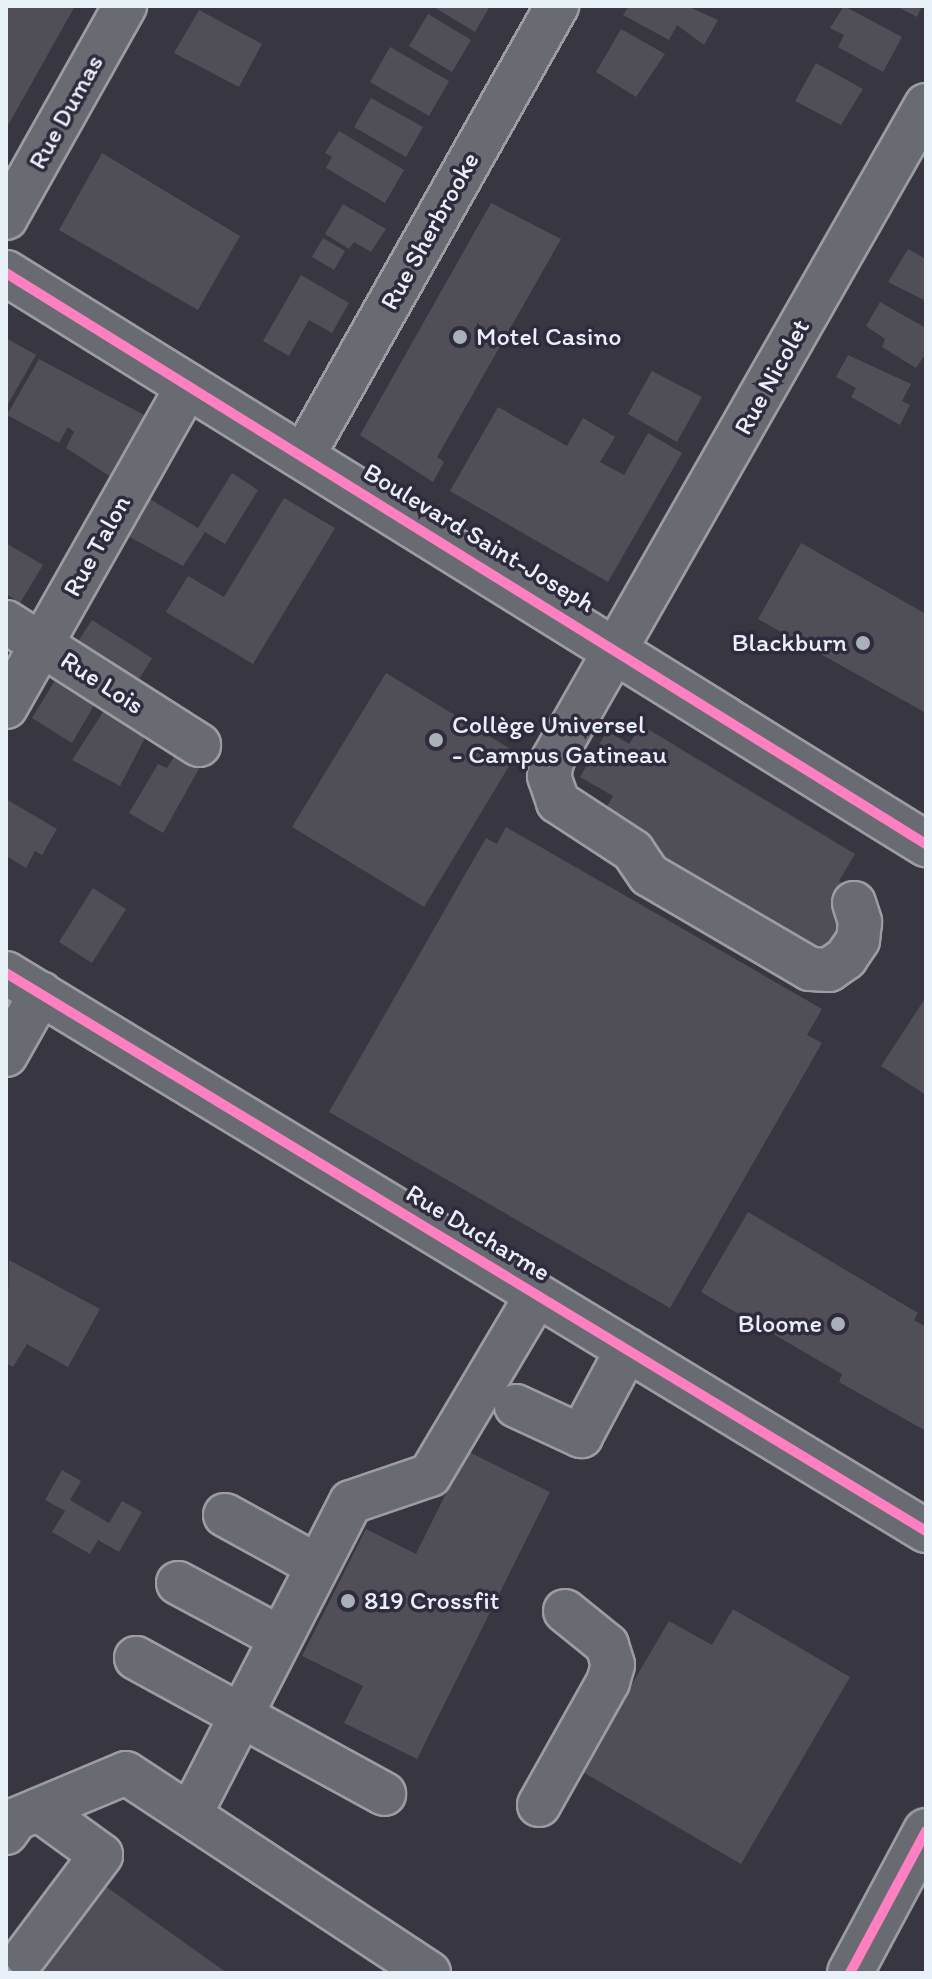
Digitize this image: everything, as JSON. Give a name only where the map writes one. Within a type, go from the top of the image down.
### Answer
[{"type":"main road","name":"Boulevard Saint-Joseph","points":[[6,273],[619,649],[926,844]]},
{"type":"main road","points":[[850,1973],[926,1831]]},
{"type":"street","name":"Rue Dumas","points":[[6,218],[125,6]]},
{"type":"street","name":"Rue Sherbrooke","points":[[303,456],[557,6]]},
{"type":"street","name":"Rue Nicolet","points":[[854,903],[859,931],[846,958],[829,970],[810,969],[649,875],[633,851],[558,802],[549,776],[553,759],[619,649],[926,105]]},
{"type":"street","name":"Rue Talon","points":[[6,707],[188,385]]},
{"type":"street","name":"Rue Lois","points":[[6,622],[199,745]]},
{"type":"street","points":[[6,1055],[24,983]]},
{"type":"street","name":"Rue Ducharme","points":[[24,983],[926,1531]]},
{"type":"street","points":[[190,1815],[351,1502],[430,1475],[537,1295]]},
{"type":"street","points":[[516,1406],[581,1436],[627,1350]]},
{"type":"street","points":[[225,1515],[316,1565]]},
{"type":"street","points":[[178,1583],[279,1637]]},
{"type":"street","points":[[539,1805],[608,1682],[613,1665],[607,1645],[565,1611]]},
{"type":"street","points":[[136,1658],[384,1794]]},
{"type":"street","points":[[22,1821],[126,1773],[429,1973]]},
{"type":"street","points":[[22,1821],[101,1855],[26,1955]]},
{"type":"building","points":[[6,6],[75,6],[6,129]]},
{"type":"building","points":[[432,6],[490,6],[475,32]]},
{"type":"building","points":[[629,6],[687,6],[718,20],[704,45],[677,25],[669,40],[623,15]]},
{"type":"building","points":[[844,6],[902,37],[883,72],[838,47],[844,35],[830,28]]},
{"type":"building","points":[[896,6],[922,6],[917,17]]},
{"type":"building","points":[[199,10],[262,44],[239,87],[174,53]]},
{"type":"building","points":[[428,14],[471,40],[452,72],[409,46]]},
{"type":"building","points":[[621,29],[665,54],[636,97],[596,72]]},
{"type":"building","points":[[390,47],[449,81],[429,116],[370,82]]},
{"type":"building","points":[[816,63],[863,89],[841,125],[795,101]]},
{"type":"building","points":[[371,98],[423,127],[406,157],[354,127]]},
{"type":"building","points":[[339,131],[404,170],[385,203],[326,168],[332,157],[325,153]]},
{"type":"building","points":[[102,153],[240,236],[198,310],[59,230]]},
{"type":"building","name":"Motel Casino","points":[[491,203],[561,239],[437,457],[444,462],[433,482],[360,435]]},
{"type":"building","points":[[343,204],[386,229],[371,252],[354,242],[349,249],[325,234]]},
{"type":"building","points":[[323,238],[345,251],[334,270],[312,257]]},
{"type":"building","points":[[908,249],[926,259],[926,301],[888,282]]},
{"type":"building","points":[[301,275],[349,303],[332,333],[309,320],[289,356],[263,341]]},
{"type":"building","points":[[880,302],[926,328],[926,353],[916,368],[882,347],[885,339],[866,326]]},
{"type":"building","points":[[6,338],[36,355],[8,404],[6,403]]},
{"type":"building","points":[[848,355],[911,384],[902,401],[910,405],[900,425],[851,397],[856,388],[836,377]]},
{"type":"building","points":[[39,359],[146,416],[111,477],[66,448],[74,432],[68,427],[59,443],[7,415]]},
{"type":"building","points":[[652,371],[702,397],[677,442],[628,414]]},
{"type":"building","points":[[498,407],[567,446],[583,418],[615,437],[600,462],[624,475],[648,433],[682,453],[608,582],[450,491]]},
{"type":"building","points":[[232,473],[258,490],[225,544],[205,532],[183,566],[126,535],[148,498],[198,528]]},
{"type":"building","points":[[284,498],[335,528],[253,664],[166,612],[188,576],[224,597]]},
{"type":"building","points":[[6,543],[43,565],[20,603],[6,594]]},
{"type":"building","name":"Blackburn","points":[[801,543],[926,614],[926,713],[758,619]]},
{"type":"building","points":[[92,620],[152,658],[137,683],[75,646]]},
{"type":"building","points":[[386,673],[517,753],[424,907],[292,827]]},
{"type":"building","points":[[56,679],[96,702],[72,743],[32,718]]},
{"type":"building","points":[[105,709],[147,734],[120,786],[72,760]]},
{"type":"building","points":[[641,725],[855,854],[839,881],[860,894],[824,953],[800,938],[787,958],[594,828],[613,796],[580,777],[607,731],[629,744]]},
{"type":"building","points":[[177,752],[200,767],[163,833],[129,813],[158,764],[167,768]]},
{"type":"building","points":[[6,799],[57,829],[42,855],[35,851],[26,868],[6,856]]},
{"type":"building","points":[[506,827],[822,1009],[807,1035],[822,1043],[670,1308],[329,1112],[486,838],[497,844]]},
{"type":"building","points":[[93,888],[126,909],[92,963],[59,942]]},
{"type":"building","points":[[926,997],[926,1095],[881,1066]]},
{"type":"building","name":"Bloome","points":[[748,1212],[918,1313],[914,1320],[926,1327],[926,1431],[839,1382],[842,1374],[701,1292]]},
{"type":"building","points":[[9,1260],[100,1309],[68,1367],[27,1344],[13,1367],[6,1363]]},
{"type":"building","points":[[467,1451],[550,1492],[417,1759],[344,1723],[363,1686],[302,1656],[366,1529],[416,1554]]},
{"type":"building","points":[[62,1470],[81,1481],[70,1500],[109,1523],[122,1501],[142,1512],[119,1552],[98,1540],[90,1554],[52,1532],[65,1511],[45,1500]]},
{"type":"building","points":[[733,1609],[850,1677],[741,1864],[581,1771],[669,1621],[712,1645]]},
{"type":"building","points":[[101,1883],[227,1973],[37,1973]]},
{"type":"cycle path","points":[[6,273],[926,844]]},
{"type":"cycle path","points":[[6,973],[926,1531]]},
{"type":"cycle path","points":[[850,1973],[926,1831]]},
{"type":"place","name":"Motel Casino","points":[[460,337]]},
{"type":"place","name":"Blackburn","points":[[863,643]]},
{"type":"place","name":"Collège Universel - Campus Gatineau","points":[[436,740]]},
{"type":"place","name":"Bloome","points":[[838,1324]]},
{"type":"place","name":"819 Crossfit","points":[[348,1601]]}]
